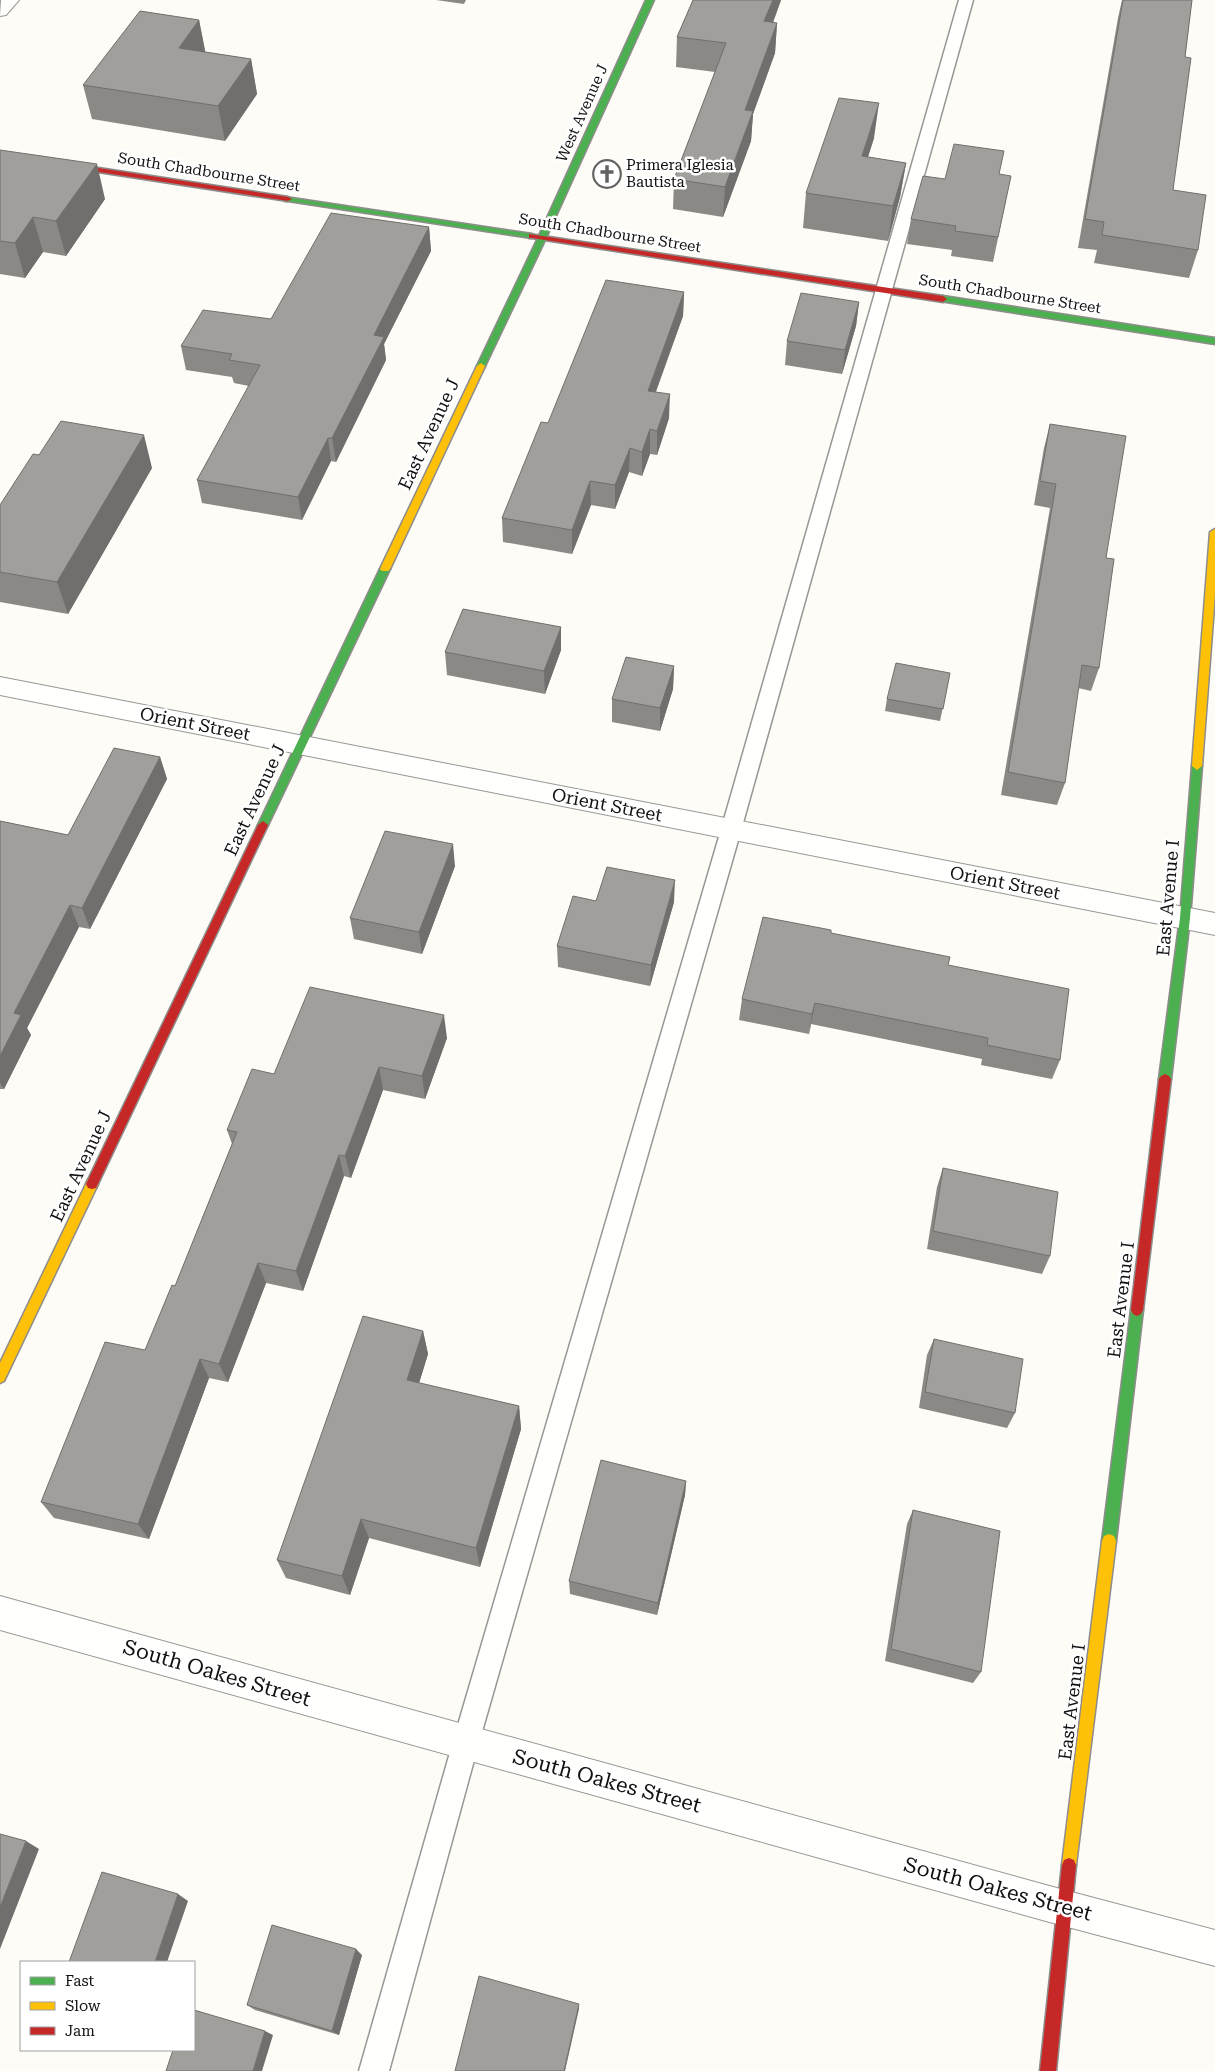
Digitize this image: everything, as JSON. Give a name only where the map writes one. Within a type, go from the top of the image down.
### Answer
[{"type":"street","points":[[0,12],[10,0]]},
{"type":"street","name":"West Avenue J","points":[[542,238],[650,0]]},
{"type":"street","name":"South Chadbourne Street","points":[[0,155],[1215,341]]},
{"type":"street","name":"East Avenue J","points":[[0,1377],[542,238]]},
{"type":"street","name":"East Avenue I","points":[[1048,2071],[1064,1908],[1185,918],[1215,532]]},
{"type":"street","name":"Orient Street","points":[[0,686],[1215,924]]},
{"type":"street","name":"South Oakes Street","points":[[0,1613],[1064,1908],[1215,1948]]},
{"type":"lane","points":[[374,2071],[466,1742],[731,830],[966,0]]},
{"type":"building","points":[[693,0],[773,0],[764,21],[777,23],[745,110],[753,111],[725,187],[674,179],[726,43],[677,37]]},
{"type":"building","points":[[1123,0],[1192,0],[1185,57],[1191,58],[1173,190],[1206,195],[1198,250],[1102,235],[1104,222],[1085,219]]},
{"type":"building","points":[[140,11],[199,20],[179,48],[251,59],[218,106],[83,85]]},
{"type":"building","points":[[839,98],[879,103],[862,156],[906,163],[893,206],[806,193]]},
{"type":"building","points":[[954,144],[1004,151],[999,174],[1011,176],[998,237],[955,231],[956,226],[911,219],[923,176],[945,179]]},
{"type":"building","points":[[0,150],[97,164],[56,221],[33,217],[15,243],[0,241]]},
{"type":"building","points":[[331,213],[429,227],[374,335],[384,337],[332,438],[328,438],[298,497],[197,480],[260,365],[229,360],[232,354],[181,346],[203,310],[271,319]]},
{"type":"building","points":[[606,280],[684,292],[648,391],[670,394],[657,431],[650,429],[642,452],[630,448],[615,485],[590,481],[572,530],[502,518],[541,422],[548,423]]},
{"type":"building","points":[[801,293],[859,302],[845,350],[787,341]]},
{"type":"building","points":[[61,421],[144,435],[57,582],[0,572],[0,505],[33,454],[39,455]]},
{"type":"building","points":[[1050,424],[1126,436],[1106,558],[1114,559],[1099,668],[1082,665],[1065,783],[1008,772],[1056,484],[1040,481]]},
{"type":"building","points":[[463,609],[561,627],[544,671],[445,652]]},
{"type":"building","points":[[626,657],[674,666],[660,708],[612,699]]},
{"type":"building","points":[[896,663],[950,673],[943,709],[887,699]]},
{"type":"building","points":[[114,748],[160,757],[82,908],[70,905],[14,1013],[21,1015],[0,1056],[0,821],[68,835]]},
{"type":"building","points":[[385,831],[453,844],[419,932],[350,918]]},
{"type":"building","points":[[607,867],[675,880],[651,965],[557,946],[573,896],[596,901]]},
{"type":"building","points":[[763,917],[831,930],[831,933],[950,957],[948,965],[1069,989],[1060,1060],[987,1045],[988,1038],[815,1003],[812,1014],[742,999]]},
{"type":"building","points":[[310,987],[444,1015],[422,1076],[379,1067],[345,1156],[339,1155],[296,1271],[258,1263],[219,1364],[200,1359],[138,1524],[41,1502],[105,1342],[145,1350],[172,1285],[175,1286],[237,1132],[227,1130],[252,1069],[274,1074]]},
{"type":"building","points":[[943,1168],[1058,1192],[1050,1256],[933,1231]]},
{"type":"building","points":[[363,1316],[423,1331],[407,1380],[519,1406],[476,1548],[361,1519],[342,1576],[277,1560]]},
{"type":"building","points":[[934,1339],[1023,1359],[1015,1413],[925,1392]]},
{"type":"building","points":[[601,1460],[686,1481],[658,1603],[569,1581]]},
{"type":"building","points":[[913,1510],[1000,1531],[981,1672],[891,1649]]},
{"type":"building","points":[[0,1834],[26,1841],[0,1907]]},
{"type":"building","points":[[102,1872],[178,1894],[155,1961],[69,1961]]},
{"type":"building","points":[[272,1925],[356,1949],[332,2031],[247,2005]]},
{"type":"building","points":[[479,1976],[579,2004],[564,2071],[455,2071]]},
{"type":"building","points":[[195,2010],[265,2031],[253,2071],[166,2071],[173,2051],[195,2051]]},
{"type":"traffic: fast","points":[[481,366],[542,238],[650,0]]},
{"type":"traffic: fast","points":[[288,199],[532,236]]},
{"type":"traffic: fast","points":[[943,299],[1215,341]]},
{"type":"traffic: fast","points":[[263,825],[385,569]]},
{"type":"traffic: fast","points":[[1165,1079],[1185,918],[1197,766]]},
{"type":"traffic: fast","points":[[1109,1541],[1137,1310]]},
{"type":"traffic: slow","points":[[385,569],[481,366]]},
{"type":"traffic: slow","points":[[1197,766],[1215,532]]},
{"type":"traffic: slow","points":[[0,1377],[92,1184]]},
{"type":"traffic: slow","points":[[1069,1865],[1109,1541]]},
{"type":"traffic: jam","points":[[0,155],[288,199]]},
{"type":"traffic: jam","points":[[532,236],[943,299]]},
{"type":"traffic: jam","points":[[92,1184],[263,825]]},
{"type":"traffic: jam","points":[[1137,1310],[1165,1079]]},
{"type":"traffic: jam","points":[[1048,2071],[1069,1865]]},
{"type":"place","name":"Primera Iglesia Bautista","points":[[607,174]]}]
